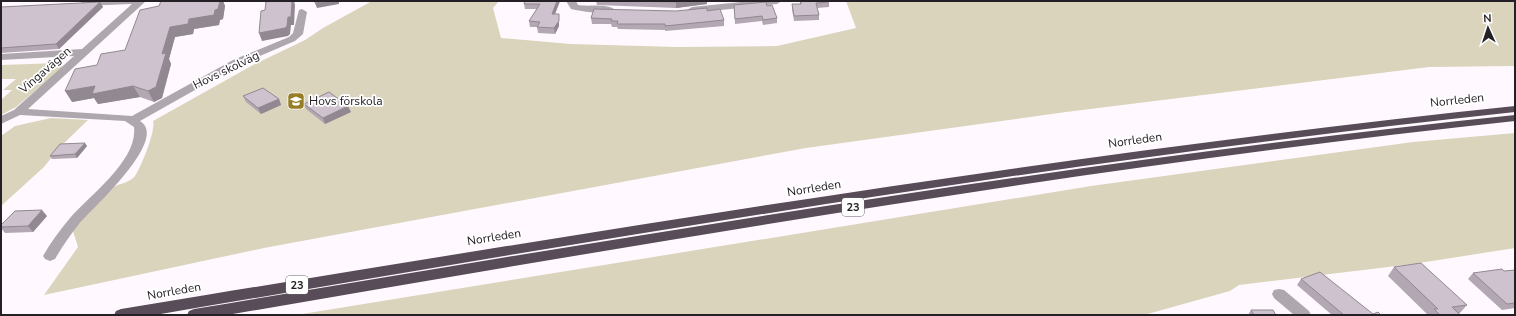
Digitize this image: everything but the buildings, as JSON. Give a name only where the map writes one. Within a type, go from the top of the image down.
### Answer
[{"type":"highway","name":"Norrleden","points":[[121,315],[473,256],[934,184],[1268,137],[1515,109]]},
{"type":"highway","name":"Norrleden","points":[[194,315],[473,267],[908,198],[1285,144],[1515,118]]},
{"type":"street","name":"Vingavägen","points":[[73,4],[141,1]]},
{"type":"street","name":"Vingavägen","points":[[1,122],[18,112],[141,1]]},
{"type":"street","points":[[572,1],[574,7],[582,9],[617,10]]},
{"type":"street","points":[[682,11],[777,1]]},
{"type":"street","name":"Hovs skolväg","points":[[133,120],[237,62],[292,39],[298,34],[302,12]]},
{"type":"street","name":"Vingavägen","points":[[1,57],[86,52]]},
{"type":"street","points":[[18,112],[107,116],[133,120],[142,130],[137,150],[111,183],[62,235],[50,256]]},
{"type":"street","points":[[1279,294],[1304,315]]},
{"type":"shaded area","points":[[372,1],[499,1],[493,8],[501,38],[571,44],[677,47],[777,46],[856,28],[846,1],[1515,1],[1515,66],[1429,67],[1066,112],[806,148],[264,248],[44,295],[78,247],[73,231],[86,213],[107,191],[131,180],[135,176],[141,165],[150,140],[153,121],[253,65],[305,40],[323,28]]},
{"type":"shaded area","points":[[58,63],[63,67],[16,107],[1,115],[1,100],[12,90],[3,90],[16,79],[1,79],[1,65]]},
{"type":"shaded area","points":[[51,118],[88,120],[60,147],[44,167],[1,206],[1,136],[15,126]]},
{"type":"shaded area","points":[[1515,133],[1515,248],[1413,264],[1239,285],[1230,291],[1144,315],[296,315],[1091,186],[1413,142]]},
{"type":"place","name":"Hovs förskola","points":[[296,101]]}]
